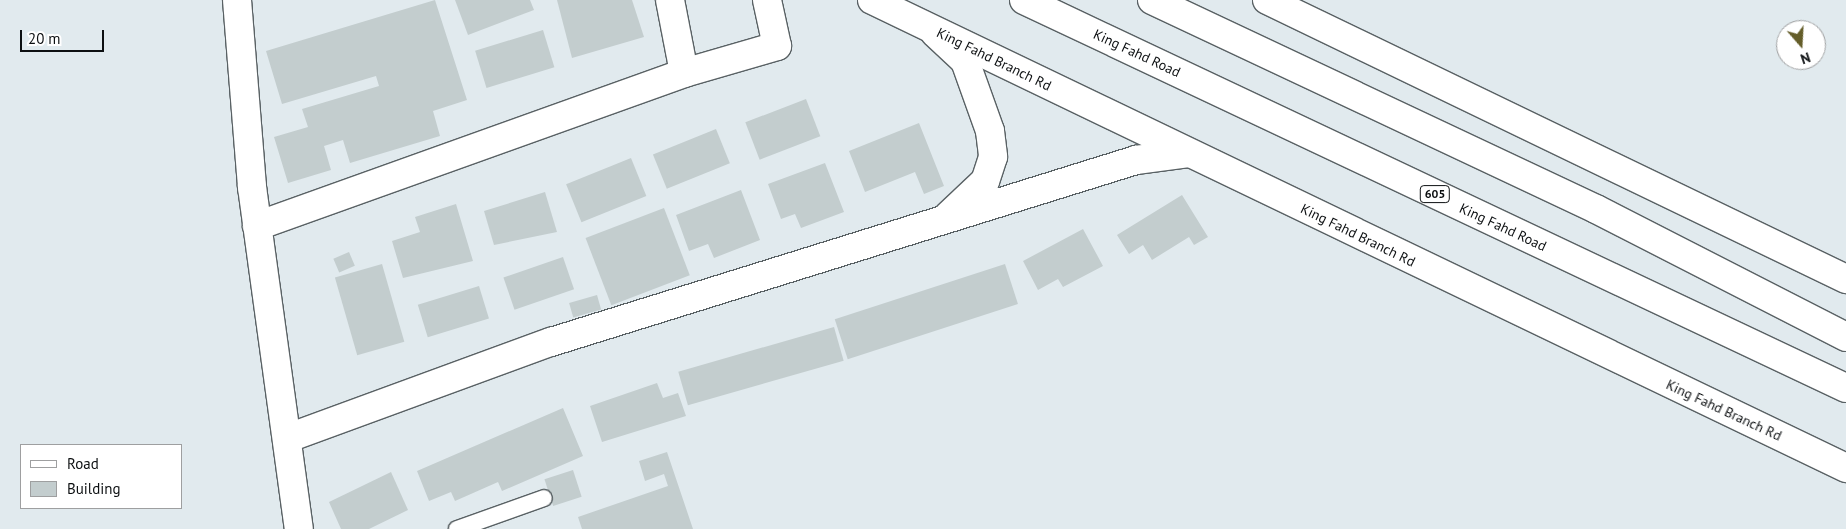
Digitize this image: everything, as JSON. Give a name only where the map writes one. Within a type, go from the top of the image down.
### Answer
[{"type":"main road","points":[[237,0],[257,226],[288,438],[299,529]]},
{"type":"main road","points":[[670,0],[684,73]]},
{"type":"main road","points":[[257,226],[684,73],[777,46],[767,0]]},
{"type":"main road","name":"King Fahd Branch Rd","points":[[872,0],[1188,154],[1846,468]]},
{"type":"main road","name":"King Fahd Road","points":[[1024,0],[1846,388]]},
{"type":"main road","points":[[1152,0],[1596,209],[1846,337]]},
{"type":"main road","points":[[1267,0],[1846,279]]},
{"type":"main road","points":[[931,29],[965,61],[990,131],[993,157],[985,181],[944,220]]},
{"type":"main road","points":[[288,438],[551,342],[1136,160],[1188,154]]},
{"type":"lane","points":[[457,529],[544,498]]},
{"type":"building","points":[[435,0],[467,100],[433,111],[440,136],[350,163],[343,140],[324,146],[331,170],[288,183],[274,137],[308,127],[302,109],[379,86],[376,76],[282,104],[266,51]]},
{"type":"building","points":[[455,0],[530,0],[534,10],[468,35]]},
{"type":"building","points":[[557,0],[632,0],[644,37],[572,58]]},
{"type":"building","points":[[543,30],[554,67],[487,88],[475,51]]},
{"type":"building","points":[[806,99],[820,136],[760,160],[745,122]]},
{"type":"building","points":[[919,123],[944,186],[924,194],[915,172],[865,192],[849,151]]},
{"type":"building","points":[[716,129],[730,163],[667,189],[653,154]]},
{"type":"building","points":[[631,158],[646,196],[581,222],[566,184]]},
{"type":"building","points":[[825,163],[844,212],[801,228],[795,214],[781,219],[768,184]]},
{"type":"building","points":[[741,190],[760,240],[714,258],[708,244],[689,251],[676,215]]},
{"type":"building","points":[[545,192],[557,232],[494,245],[484,211]]},
{"type":"building","points":[[1182,195],[1208,237],[1194,245],[1189,237],[1152,260],[1143,245],[1129,254],[1117,235]]},
{"type":"building","points":[[456,204],[473,261],[403,278],[392,241],[420,232],[415,217]]},
{"type":"building","points":[[664,208],[690,275],[611,305],[586,238]]},
{"type":"building","points":[[1083,229],[1103,266],[1063,287],[1058,279],[1038,290],[1023,261]]},
{"type":"building","points":[[349,252],[355,266],[339,272],[333,259]]},
{"type":"building","points":[[563,257],[574,289],[515,310],[503,278]]},
{"type":"building","points":[[382,264],[404,342],[357,355],[335,278]]},
{"type":"building","points":[[1005,264],[1018,304],[848,359],[835,319]]},
{"type":"building","points":[[479,286],[489,319],[428,337],[418,305]]},
{"type":"building","points":[[597,295],[601,309],[573,317],[569,303]]},
{"type":"building","points":[[834,327],[844,361],[688,405],[678,372]]},
{"type":"building","points":[[657,383],[663,398],[678,393],[686,416],[602,442],[590,406]]},
{"type":"building","points":[[563,408],[583,456],[502,491],[498,482],[455,501],[451,492],[429,501],[417,471]]},
{"type":"building","points":[[667,452],[693,529],[582,529],[578,517],[668,486],[664,474],[645,481],[639,461]]},
{"type":"building","points":[[573,470],[582,497],[553,506],[544,479]]},
{"type":"building","points":[[391,472],[408,510],[369,529],[341,529],[329,502]]}]
